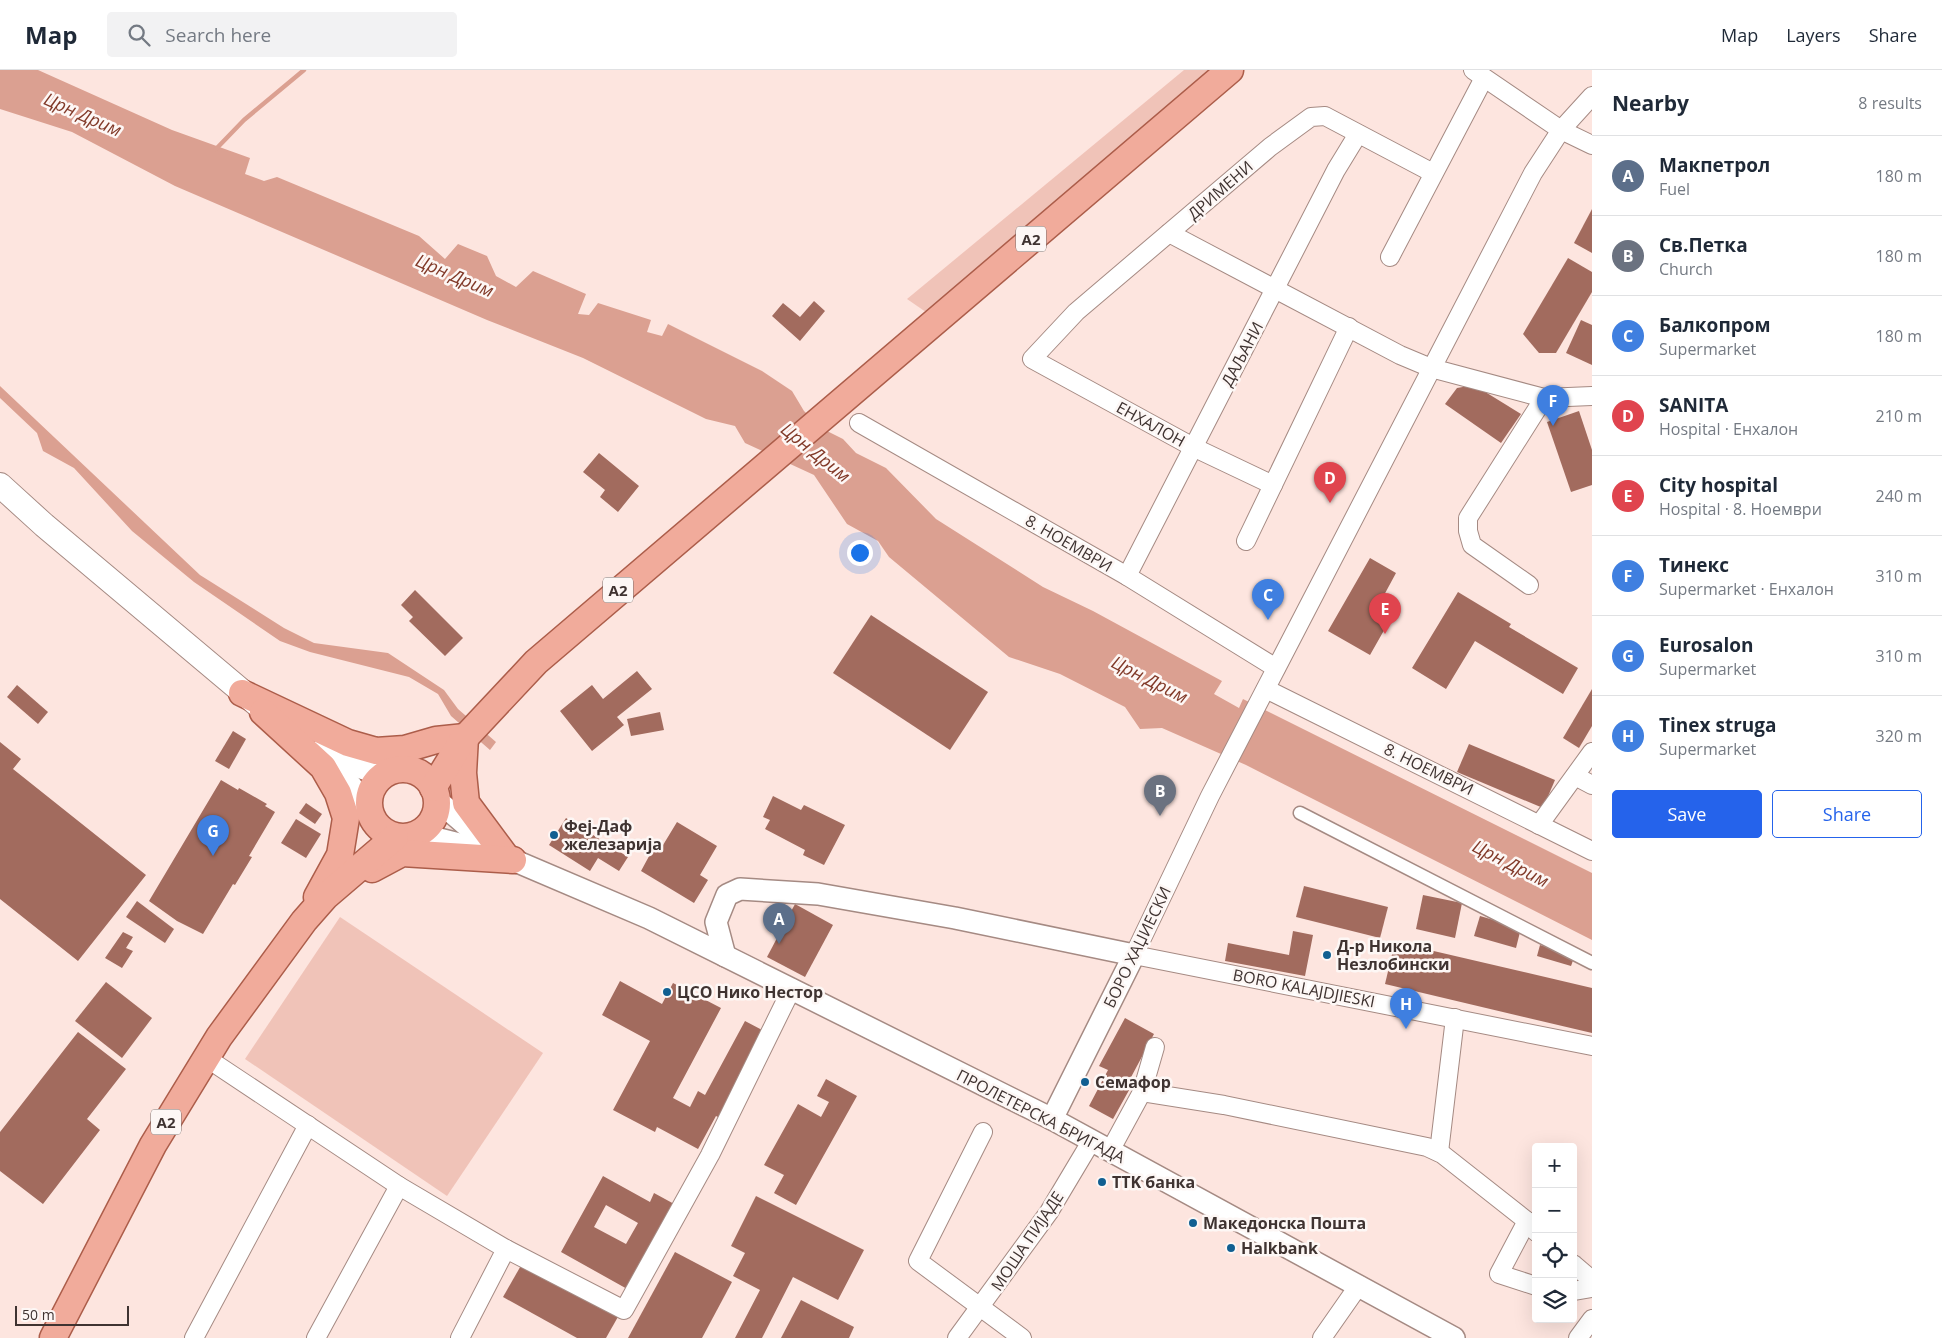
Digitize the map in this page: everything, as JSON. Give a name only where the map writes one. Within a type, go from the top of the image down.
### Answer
[{"type":"main road","name":"A2","points":[[53,1338],[153,1145],[205,1057],[304,921],[326,896],[407,835],[430,825],[436,813],[435,794],[465,737],[536,662],[754,474],[1230,70]]},
{"type":"main road","points":[[0,485],[44,525],[242,693],[323,767],[338,794],[346,818],[340,855],[304,921]]},
{"type":"main road","points":[[242,693],[348,743],[376,751],[405,749],[436,740],[465,737],[463,773],[466,803],[506,857]]},
{"type":"main road","points":[[242,693],[322,751],[383,832],[407,835]]},
{"type":"main road","name":"A2","points":[[326,896],[371,816],[369,795],[376,782],[465,737]]},
{"type":"main road","points":[[322,751],[395,772],[416,772],[426,778],[435,794]]},
{"type":"main road","points":[[304,921],[378,864],[402,853],[506,857]]},
{"type":"street","points":[[1390,257],[1433,173],[1479,74],[1561,130],[1592,146]]},
{"type":"street","name":"БОРО ХАЏИЕСКИ","points":[[1052,1119],[1221,774],[1533,172],[1561,130],[1592,96]]},
{"type":"street","name":"ДРИМЕНИ","points":[[1032,360],[1076,312],[1270,147],[1311,117],[1325,116],[1433,173]]},
{"type":"street","name":"ДАЉАНИ","points":[[1127,576],[1336,170],[1358,134]]},
{"type":"street","points":[[1169,233],[1400,355],[1431,368],[1544,398],[1592,396]]},
{"type":"street","points":[[1246,541],[1349,327]]},
{"type":"street","name":"ЕНХАЛОН","points":[[1032,360],[1194,447],[1273,485]]},
{"type":"street","points":[[1529,585],[1472,545],[1468,531],[1468,518],[1544,398]]},
{"type":"street","name":"8. НОЕМВРИ","points":[[859,423],[1127,576],[1276,668]]},
{"type":"street","name":"8. НОЕМВРИ","points":[[1266,689],[1592,851]]},
{"type":"street","points":[[1539,825],[1592,752]]},
{"type":"street","points":[[1575,776],[1592,785]]},
{"type":"street","points":[[435,794],[506,857]]},
{"type":"street","points":[[1300,813],[1592,963]]},
{"type":"street","points":[[407,835],[506,857]]},
{"type":"street","name":"ПРОЛЕТЕРСКА БРИГАДА","points":[[506,857],[649,918],[1052,1119],[1454,1338]]},
{"type":"street","points":[[725,956],[716,922],[727,895],[740,889],[818,894],[955,918],[1134,955]]},
{"type":"street","points":[[676,932],[716,922]]},
{"type":"street","name":"BORO KALAJDJIESKI","points":[[1134,955],[1592,1046]]},
{"type":"street","points":[[205,1057],[399,1186],[506,1248],[624,1310],[710,1155],[792,988]]},
{"type":"street","points":[[1439,1152],[1455,1018]]},
{"type":"street","name":"МОША ПИЈАДЕ","points":[[957,1338],[981,1308],[1049,1212],[1142,1092],[1156,1047]]},
{"type":"street","points":[[1142,1092],[1224,1105],[1389,1139],[1439,1152],[1531,1227],[1499,1274],[1532,1285]]},
{"type":"street","points":[[194,1338],[308,1125]]},
{"type":"street","points":[[983,1132],[918,1261],[1022,1338]]},
{"type":"street","points":[[316,1338],[399,1186]]},
{"type":"street","points":[[460,1338],[506,1248]]},
{"type":"street","points":[[1577,1267],[1592,1280]]},
{"type":"street","points":[[1322,1338],[1359,1285]]},
{"type":"street","points":[[1577,1290],[1592,1288]]},
{"type":"street","points":[[1578,1338],[1592,1319]]},
{"type":"shaded area","points":[[1184,70],[1230,70],[936,319],[907,299]]},
{"type":"shaded area","points":[[340,917],[543,1053],[447,1196],[245,1059]]},
{"type":"water","name":"Црн Дрим","points":[[0,70],[38,70],[172,130],[250,158],[245,174],[264,181],[277,177],[419,236],[445,259],[458,244],[487,256],[496,276],[516,287],[533,271],[586,294],[578,314],[589,315],[598,303],[651,320],[647,332],[662,336],[668,324],[762,371],[792,391],[804,411],[823,429],[843,439],[856,453],[886,468],[936,519],[1043,587],[1093,611],[1222,681],[1214,694],[1239,708],[1243,699],[1592,873],[1592,940],[1246,765],[1162,728],[1140,729],[1125,707],[1060,674],[1009,657],[889,557],[878,541],[847,524],[814,475],[745,443],[735,426],[706,419],[583,358],[487,320],[175,186],[72,132],[0,109]]},
{"type":"water","points":[[0,386],[200,575],[284,628],[314,643],[388,653],[444,690],[458,709],[496,742],[490,750],[451,716],[438,694],[409,677],[310,652],[280,641],[194,582],[132,531],[74,468],[43,451],[37,433],[0,398]]},
{"type":"building","points":[[1592,209],[1592,253],[1574,243]]},
{"type":"building","points":[[1568,258],[1592,272],[1592,292],[1556,353],[1539,353],[1523,334]]},
{"type":"building","points":[[814,301],[825,311],[800,341],[772,316],[783,303],[800,317]]},
{"type":"building","points":[[1581,320],[1592,325],[1592,365],[1566,353]]},
{"type":"building","points":[[1474,385],[1521,414],[1501,443],[1445,404],[1457,388]]},
{"type":"building","points":[[1579,411],[1592,450],[1592,485],[1571,492],[1547,422]]},
{"type":"building","points":[[599,453],[639,486],[618,512],[600,497],[605,490],[583,472]]},
{"type":"building","points":[[1370,558],[1396,573],[1376,610],[1391,618],[1370,655],[1328,631]]},
{"type":"building","points":[[415,590],[463,638],[445,656],[409,621],[413,617],[401,605]]},
{"type":"building","points":[[1458,592],[1511,624],[1509,627],[1578,668],[1563,694],[1475,641],[1446,689],[1412,668]]},
{"type":"building","points":[[871,615],[988,692],[950,750],[833,673]]},
{"type":"building","points":[[637,671],[652,689],[617,717],[624,725],[592,751],[560,711],[592,685],[603,699]]},
{"type":"building","points":[[17,685],[48,712],[38,724],[7,697]]},
{"type":"building","points":[[1592,689],[1592,726],[1579,748],[1563,738]]},
{"type":"building","points":[[660,712],[664,730],[631,736],[627,719]]},
{"type":"building","points":[[233,731],[246,739],[229,769],[215,761]]},
{"type":"building","points":[[0,742],[21,759],[13,769],[146,875],[78,961],[0,899]]},
{"type":"building","points":[[1469,744],[1555,780],[1543,808],[1457,772]]},
{"type":"building","points":[[221,780],[267,804],[265,806],[275,812],[249,856],[252,857],[235,885],[233,884],[203,934],[177,921],[149,901]]},
{"type":"building","points":[[773,796],[801,810],[804,805],[845,825],[824,865],[803,855],[805,850],[765,829],[770,820],[763,817]]},
{"type":"building","points":[[306,803],[322,814],[315,824],[299,813]]},
{"type":"building","points":[[566,818],[628,857],[619,871],[598,858],[590,871],[549,845]]},
{"type":"building","points":[[296,819],[321,834],[306,858],[281,843]]},
{"type":"building","points":[[677,822],[717,846],[700,875],[708,880],[694,903],[641,871],[654,847],[660,850]]},
{"type":"building","points":[[1304,886],[1388,907],[1380,938],[1296,917]]},
{"type":"building","points":[[1423,895],[1462,903],[1455,938],[1416,929]]},
{"type":"building","points":[[137,901],[174,929],[165,943],[126,917]]},
{"type":"building","points":[[795,904],[833,925],[805,977],[767,957]]},
{"type":"building","points":[[1480,916],[1521,928],[1516,948],[1474,936]]},
{"type":"building","points":[[1293,931],[1313,935],[1305,976],[1225,961],[1228,943],[1289,955]]},
{"type":"building","points":[[123,932],[133,937],[126,948],[133,951],[122,968],[105,958]]},
{"type":"building","points":[[1395,942],[1592,988],[1592,1033],[1385,984]]},
{"type":"building","points":[[1540,945],[1575,955],[1571,966],[1537,956]]},
{"type":"building","points":[[620,981],[662,1004],[673,983],[721,1008],[673,1098],[690,1107],[698,1091],[705,1095],[745,1021],[766,1032],[720,1118],[716,1116],[698,1149],[657,1127],[655,1132],[613,1110],[650,1041],[602,1015]]},
{"type":"building","points":[[106,982],[152,1018],[122,1058],[75,1021]]},
{"type":"building","points":[[1125,1018],[1154,1034],[1129,1081],[1133,1083],[1113,1119],[1089,1106],[1108,1070],[1099,1066]]},
{"type":"building","points":[[78,1032],[126,1069],[87,1119],[100,1130],[43,1204],[0,1171],[0,1132]]},
{"type":"building","points":[[826,1079],[857,1096],[796,1205],[774,1193],[784,1175],[764,1165],[798,1104],[821,1117],[829,1102],[817,1096]]},
{"type":"building","points":[[603,1176],[650,1202],[654,1193],[676,1205],[629,1290],[561,1252]],"holes":[[[606,1205],[638,1223],[626,1244],[594,1227]]]},
{"type":"building","points":[[756,1196],[864,1250],[838,1300],[793,1277],[762,1338],[735,1338],[760,1290],[733,1276],[745,1253],[731,1246]]},
{"type":"building","points":[[675,1252],[732,1282],[702,1338],[628,1338]]},
{"type":"building","points":[[523,1262],[619,1315],[606,1338],[577,1338],[503,1297]]},
{"type":"building","points":[[801,1300],[854,1327],[849,1338],[781,1338]]},
{"type":"waterway","points":[[216,149],[244,120],[304,70]]},
{"type":"place","name":"Тинекс","points":[[1553,426]]},
{"type":"place","name":"SANITA","points":[[1330,503]]},
{"type":"place","name":"Балкопром","points":[[1268,620]]},
{"type":"place","name":"City hospital","points":[[1385,634]]},
{"type":"place","name":"Св.Петка","points":[[1160,816]]},
{"type":"place","name":"Феј-Даф железарија","points":[[554,835]]},
{"type":"place","name":"Eurosalon","points":[[213,856]]},
{"type":"place","name":"Макпетрол","points":[[779,944]]},
{"type":"place","name":"Д-р Никола Незлобински","points":[[1327,955]]},
{"type":"place","name":"ЦСО Нико Нестор","points":[[667,992]]},
{"type":"place","name":"Tinex struga","points":[[1406,1029]]},
{"type":"place","name":"Семафор","points":[[1085,1082]]},
{"type":"place","name":"TTK банка","points":[[1102,1182]]},
{"type":"place","name":"Македонска Пошта","points":[[1193,1223]]},
{"type":"place","name":"Halkbank","points":[[1231,1248]]}]
